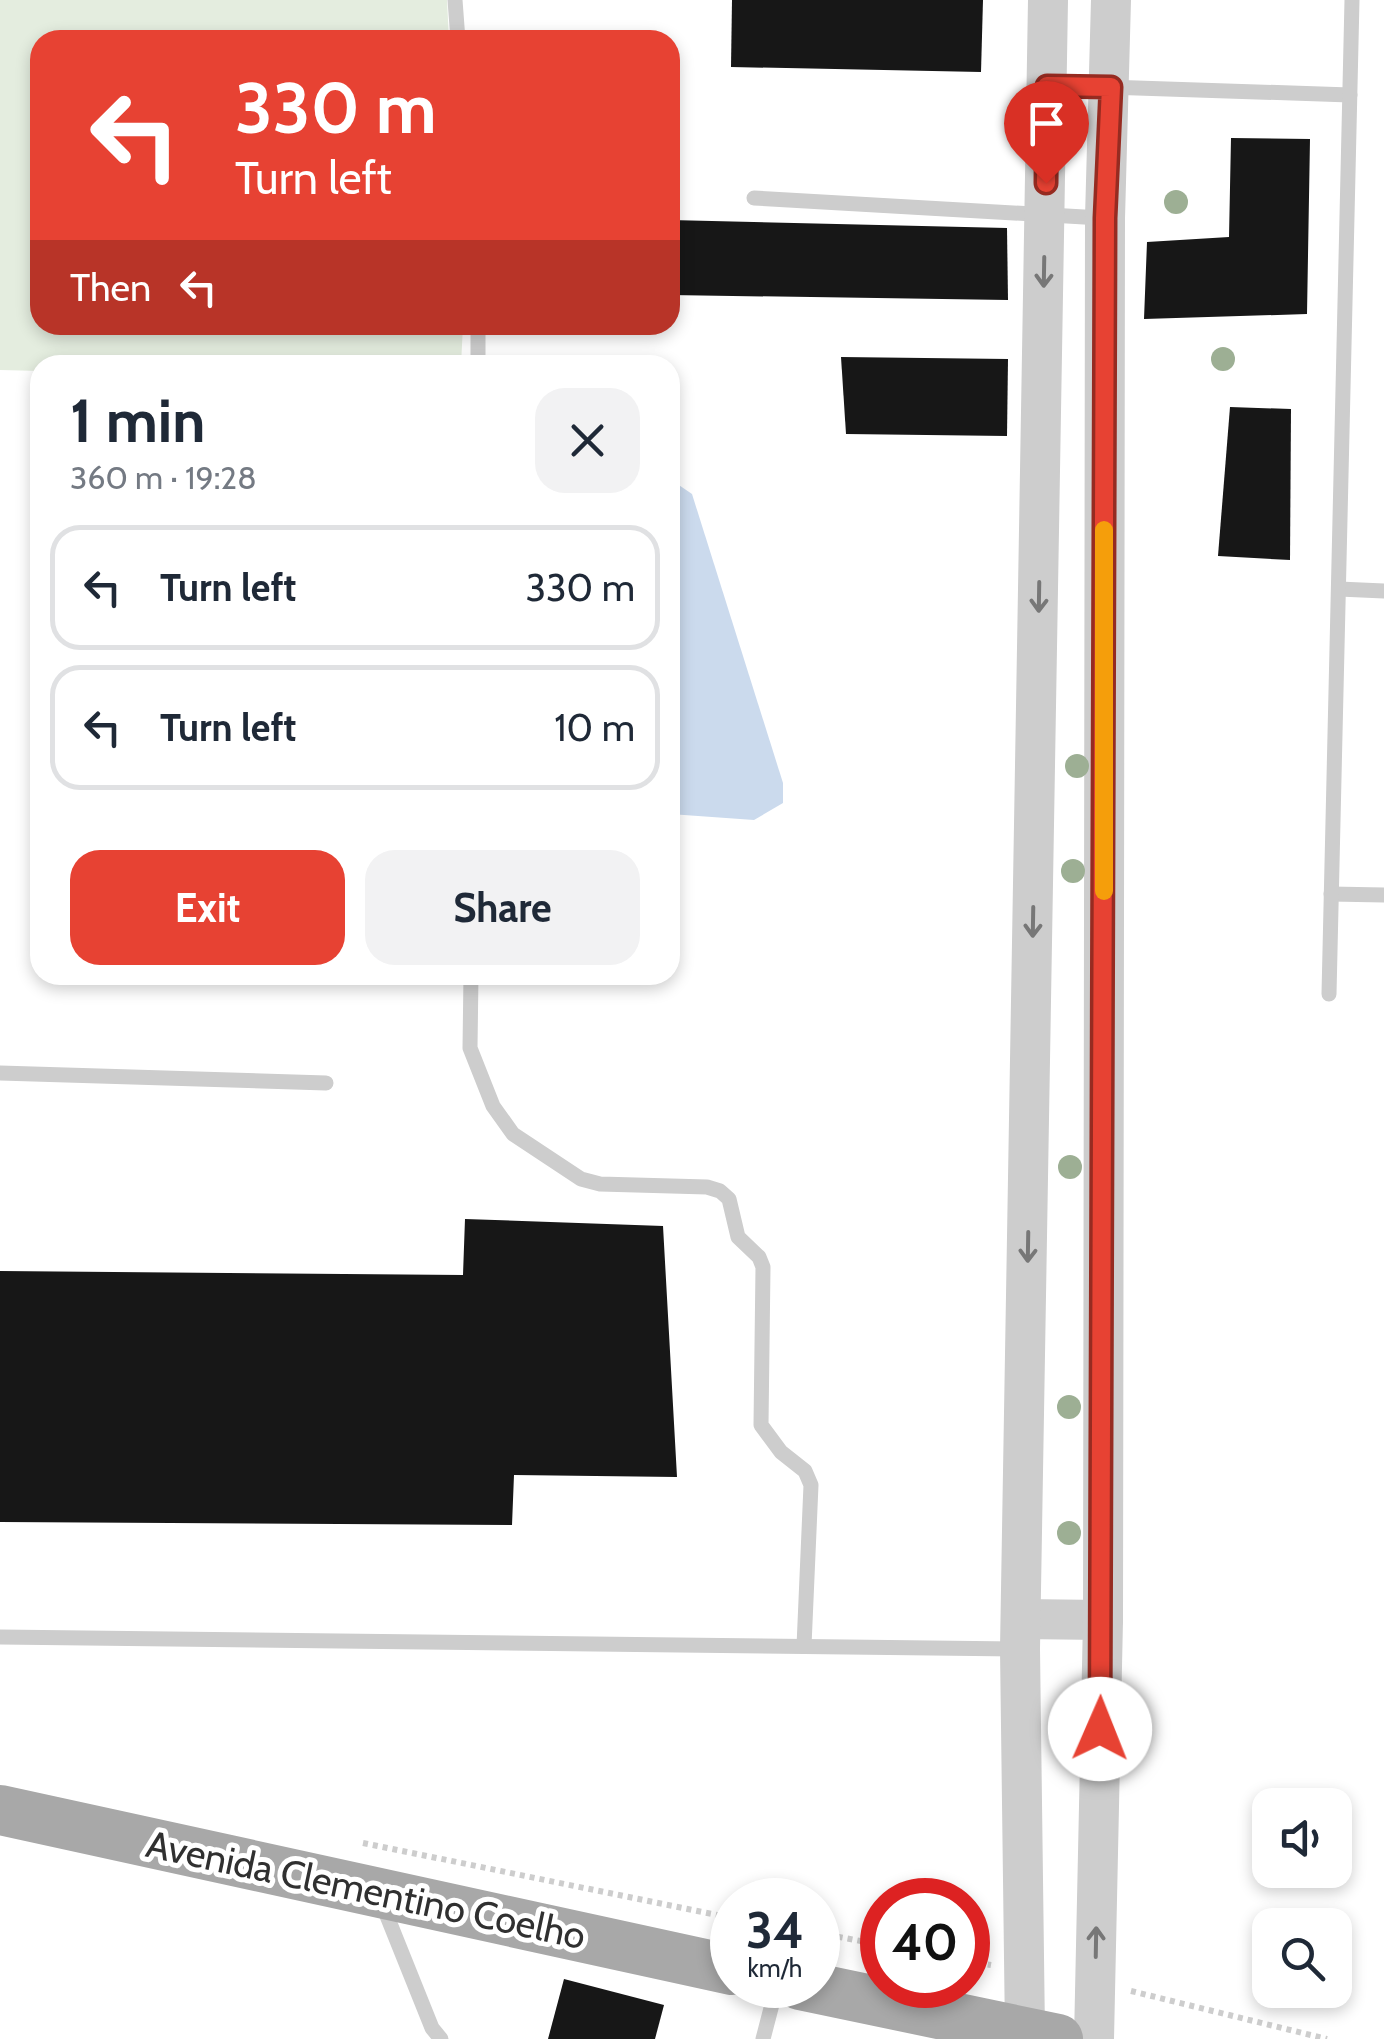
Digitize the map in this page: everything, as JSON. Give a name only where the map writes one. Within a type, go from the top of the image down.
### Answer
[{"type":"main road","name":"Avenida Clementino Coelho","points":[[0,1810],[710,1965]]},
{"type":"main road","points":[[840,1993],[1042,2036]]},
{"type":"street","points":[[1042,2036],[1024,1971],[1021,1634],[1048,0]]},
{"type":"street","points":[[1094,2039],[1102,1620],[1105,218],[1111,0]]},
{"type":"street","points":[[1021,1634],[1102,1620]]},
{"type":"lane","points":[[455,0],[457,30]]},
{"type":"lane","points":[[1329,994],[1352,0]]},
{"type":"lane","points":[[1047,86],[1350,95]]},
{"type":"lane","points":[[754,198],[1105,218]]},
{"type":"lane","points":[[1339,590],[1384,592]]},
{"type":"lane","points":[[1331,894],[1384,896]]},
{"type":"lane","points":[[471,985],[470,1048],[492,1106],[513,1134],[581,1179],[600,1184],[720,1190],[729,1199],[738,1238],[759,1256],[763,1267],[761,1425],[781,1452],[805,1471],[811,1485],[804,1646]]},
{"type":"lane","points":[[0,1073],[326,1083]]},
{"type":"lane","points":[[0,1637],[804,1646],[1021,1634]]},
{"type":"lane","points":[[378,1893],[432,2028],[440,2039]]},
{"type":"lane","points":[[763,2039],[771,2008]]},
{"type":"path","points":[[990,1965],[1024,1971]]},
{"type":"path","points":[[1095,1984],[1327,2039]]},
{"type":"shaded area","points":[[0,0],[447,0],[448,30],[30,30],[30,335],[462,335],[462,355],[30,355],[30,371],[0,370]]},
{"type":"water","points":[[680,486],[692,494],[783,783],[783,803],[754,820],[680,815]]},
{"type":"building","points":[[732,0],[983,0],[981,72],[731,67]]},
{"type":"building","points":[[1231,138],[1310,139],[1307,314],[1144,319],[1147,242],[1229,237]]},
{"type":"building","points":[[680,220],[1007,228],[1008,300],[680,295]]},
{"type":"building","points":[[841,357],[1008,359],[1007,436],[846,434]]},
{"type":"building","points":[[1230,407],[1291,409],[1290,560],[1218,556]]},
{"type":"building","points":[[465,1219],[663,1226],[677,1477],[514,1475],[512,1525],[0,1522],[0,1271],[463,1275]]},
{"type":"building","points":[[564,1979],[664,2005],[655,2039],[548,2039]]},
{"type":"slow traffic","points":[[1104,530],[1104,891]]},
{"type":"route","points":[[1046,183],[1047,86],[1111,87],[1105,218],[1100,1729]]}]
